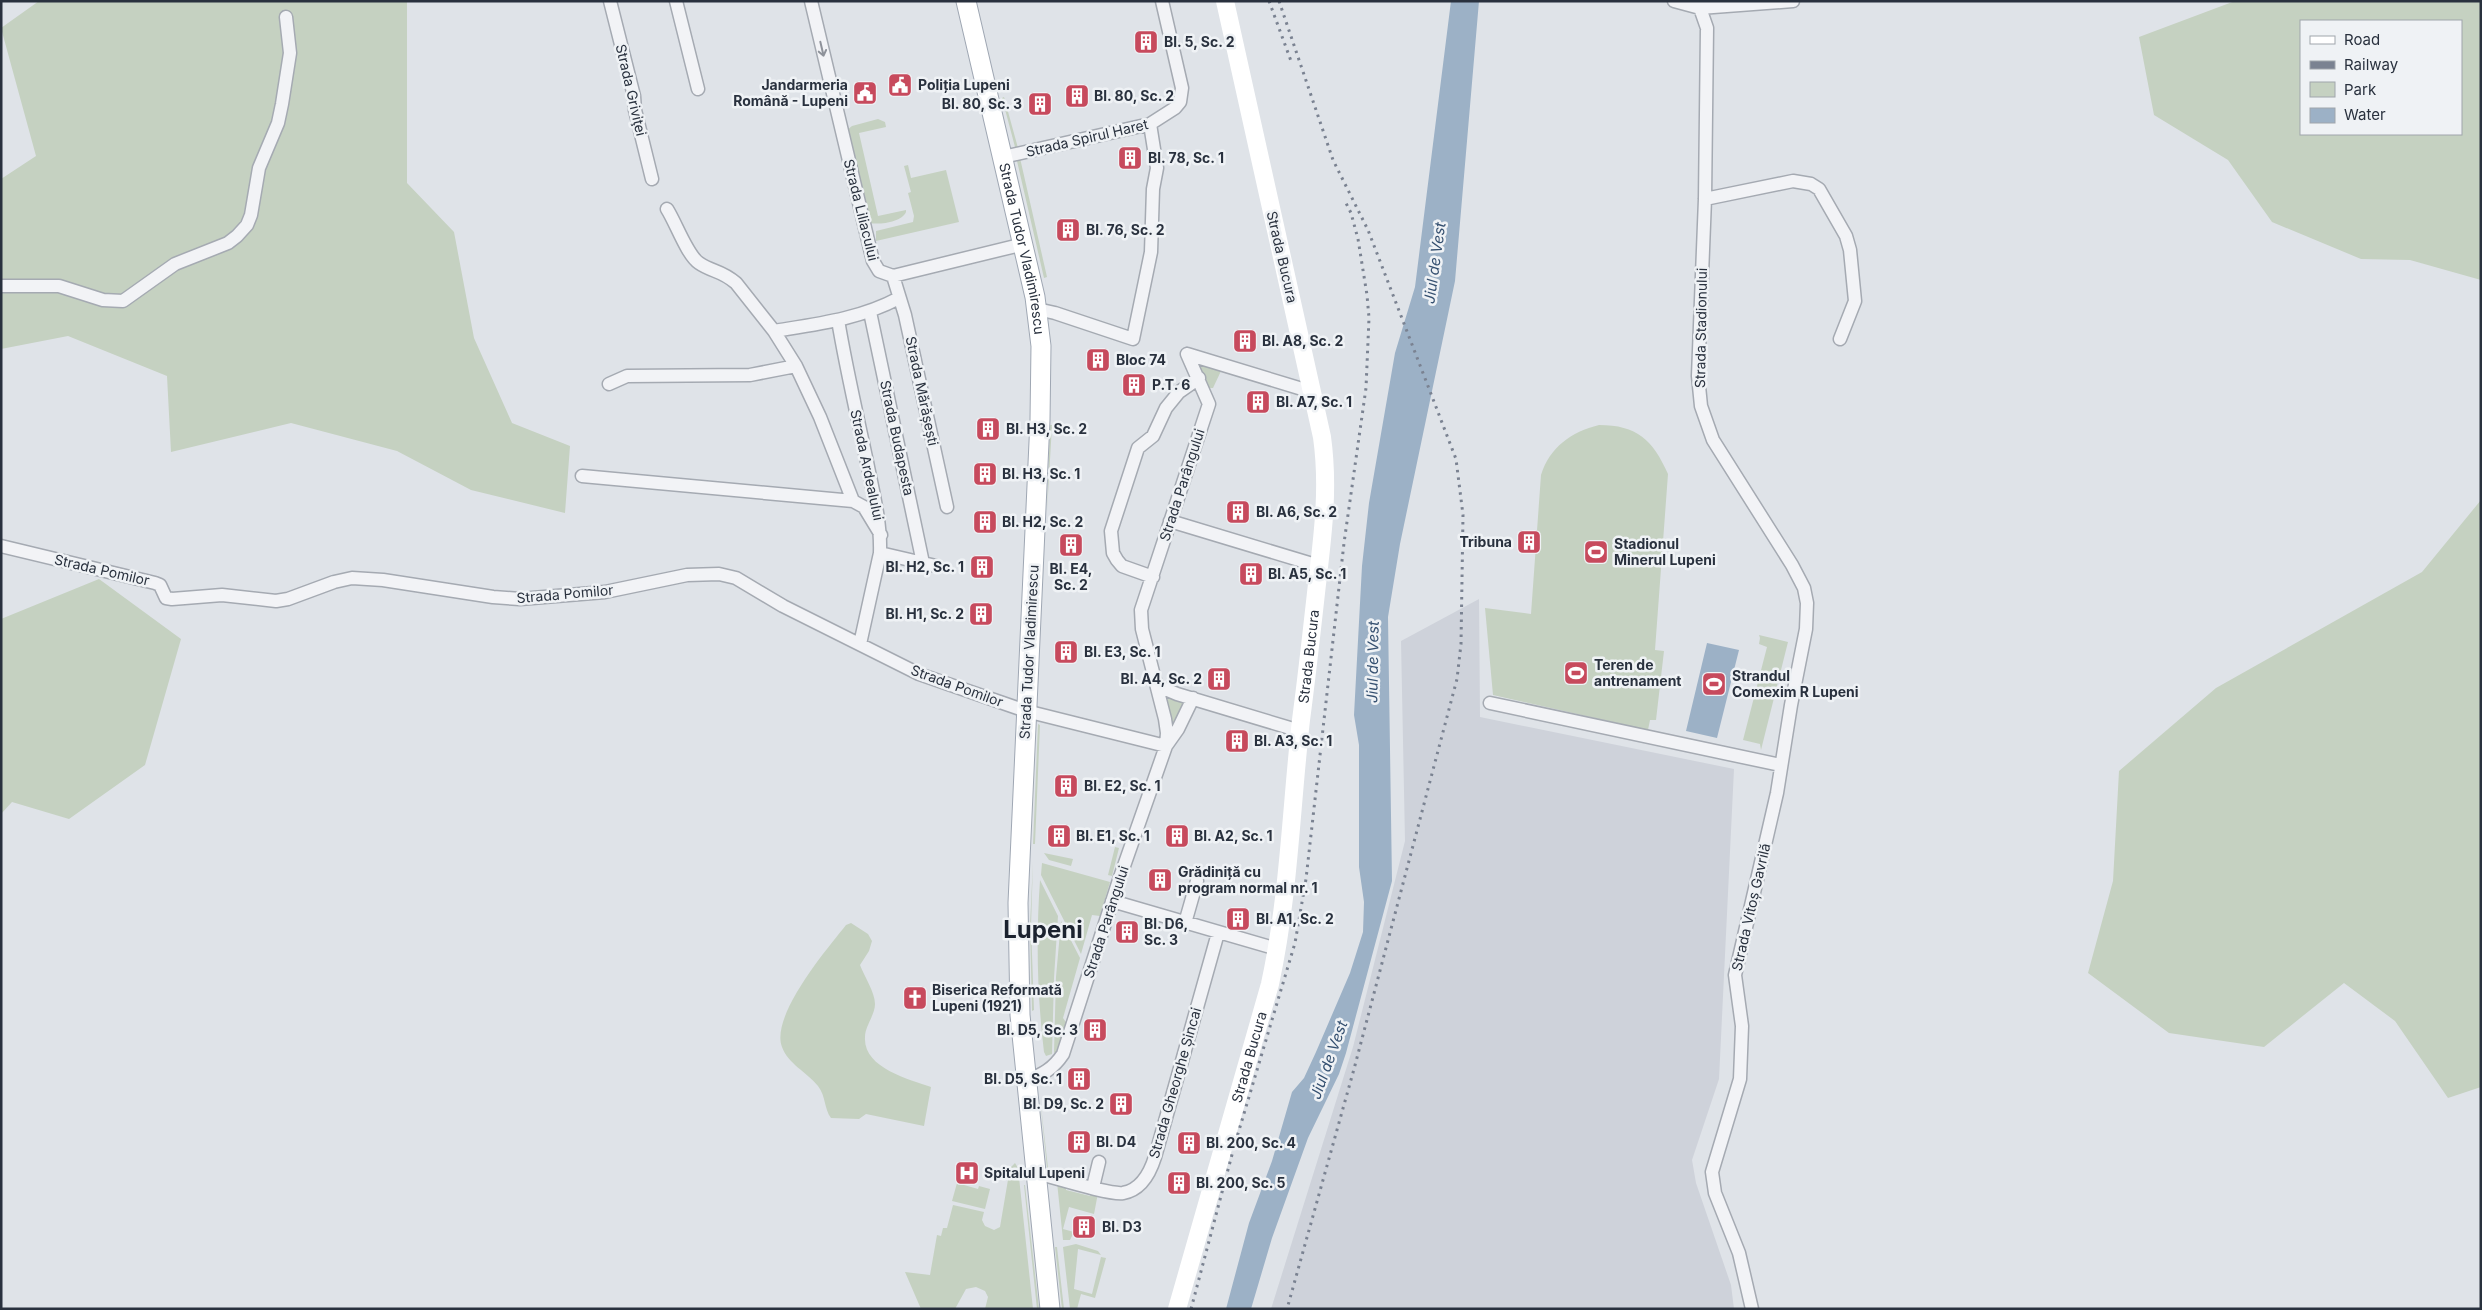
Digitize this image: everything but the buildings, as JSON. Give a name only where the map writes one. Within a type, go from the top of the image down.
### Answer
[{"type":"main road","name":"Strada Tudor Vladimirescu","points":[[966,1],[1024,244],[1037,309],[1041,374],[1018,941],[1020,1006],[1050,1309]]},
{"type":"main road","name":"Strada Bucura","points":[[1177,1309],[1265,999],[1277,949],[1288,865],[1300,731],[1324,530],[1326,477],[1322,437],[1225,1]]},
{"type":"street","name":"Strada Griviţei","points":[[610,1],[652,179]]},
{"type":"street","points":[[676,1],[698,89]]},
{"type":"street","name":"Strada Liliacului","points":[[811,1],[873,261],[879,271],[890,275],[1024,244]]},
{"type":"street","name":"Strada Spirul Haret","points":[[1003,157],[1150,124],[1169,114],[1180,102],[1181,96],[1180,80],[1162,1]]},
{"type":"street","points":[[1674,1],[1700,8],[1793,1]]},
{"type":"street","name":"Strada Stadionului","points":[[1700,8],[1705,17],[1708,36],[1705,199],[1698,376],[1701,406],[1713,440],[1792,565],[1804,588],[1807,603],[1804,645],[1780,765]]},
{"type":"street","points":[[1,286],[59,286],[103,300],[123,301],[175,264],[228,243],[237,236],[247,224],[251,215],[259,168],[278,123],[290,53],[286,17]]},
{"type":"street","points":[[1037,309],[1055,313],[1133,339],[1151,252],[1153,190],[1157,168],[1150,124]]},
{"type":"street","points":[[1705,199],[1793,181],[1811,184],[1819,189],[1846,236],[1850,250],[1850,272],[1855,301],[1840,339]]},
{"type":"street","points":[[667,209],[695,259],[727,275],[774,331],[796,366],[816,409],[853,501]]},
{"type":"street","name":"Strada Mărășești","points":[[890,275],[905,315],[947,507]]},
{"type":"street","points":[[774,331],[838,320],[870,312],[899,298]]},
{"type":"street","name":"Strada Budapesta","points":[[870,312],[930,564],[880,553]]},
{"type":"street","name":"Strada Ardealului","points":[[838,320],[881,535],[880,553],[860,644]]},
{"type":"street","name":"Strada Parângului","points":[[1166,746],[1168,733],[1158,686],[1140,620],[1141,610],[1209,404],[1187,354],[1312,392]]},
{"type":"street","points":[[609,384],[627,376],[750,376],[796,366]]},
{"type":"street","points":[[1153,577],[1122,566],[1116,560],[1113,553],[1111,531],[1138,448],[1153,436],[1166,408],[1178,392],[1199,378]]},
{"type":"street","points":[[582,476],[853,501],[868,511],[881,535]]},
{"type":"street","points":[[1170,521],[1319,566]]},
{"type":"street","name":"Strada Pomilor","points":[[1,546],[155,583],[160,585],[166,598],[172,599],[222,595],[276,601],[288,599],[334,582],[361,578],[520,599],[605,592],[687,574],[719,574],[736,578],[782,606],[920,674],[1026,711]]},
{"type":"street","points":[[1158,686],[1300,731]]},
{"type":"street","name":"Strada Parângului","points":[[1027,1081],[1044,1074],[1055,1066],[1063,1054],[1112,901],[1166,746],[1193,698]]},
{"type":"street","points":[[1490,703],[1780,765]]},
{"type":"street","points":[[1026,711],[1166,746]]},
{"type":"street","name":"Strada Vitoș Gavrilă","points":[[1752,1309],[1738,1253],[1715,1193],[1712,1172],[1740,1074],[1742,1026],[1735,975],[1774,808],[1780,765]]},
{"type":"street","points":[[1185,923],[1197,881]]},
{"type":"street","points":[[1112,901],[1277,949]]},
{"type":"street","name":"Strada Gheorghe Șincai","points":[[1036,1173],[1114,1192],[1126,1192],[1144,1180],[1151,1169],[1218,933]]},
{"type":"street","points":[[1093,1187],[1100,1162]]},
{"type":"shaded area","points":[[1479,599],[1480,717],[1734,769],[1719,1079],[1692,1160],[1696,1183],[1731,1285],[1734,1309],[1271,1309],[1353,1047],[1405,841],[1401,641]]},
{"type":"green space","points":[[39,1],[407,1],[407,183],[454,232],[474,338],[512,423],[570,446],[565,513],[471,490],[397,451],[291,423],[171,452],[167,376],[68,336],[1,349],[1,179],[36,156],[1,28]]},
{"type":"green space","points":[[2235,1],[2481,1],[2481,280],[2410,260],[2361,259],[2272,222],[2228,160],[2154,115],[2139,37]]},
{"type":"green space","points":[[1004,97],[1018,148],[1015,147],[1002,98]]},
{"type":"green space","points":[[878,119],[885,122],[886,127],[859,133],[878,216],[906,210],[906,212],[895,220],[874,224],[870,223],[847,130],[852,126]]},
{"type":"green space","points":[[1020,158],[1047,277],[1044,278],[1017,161]]},
{"type":"green space","points":[[908,165],[911,178],[946,170],[959,222],[876,241],[876,231],[913,222],[914,216],[908,193],[911,192],[904,166]]},
{"type":"green space","points":[[1196,362],[1221,371],[1213,388],[1208,388]]},
{"type":"green space","points":[[1050,425],[1052,425],[1047,512]]},
{"type":"green space","points":[[1599,425],[1624,428],[1642,437],[1656,452],[1668,474],[1655,650],[1664,651],[1656,720],[1650,720],[1648,730],[1493,695],[1485,608],[1531,614],[1541,475],[1550,456],[1563,442],[1579,432]]},
{"type":"green space","points":[[2481,500],[2481,1087],[2448,1098],[2395,1021],[2344,983],[2264,1047],[2169,1033],[2088,973],[2113,881],[2119,771],[2216,688],[2422,572]]},
{"type":"green space","points":[[99,579],[181,639],[145,765],[69,819],[12,802],[1,814],[1,619]]},
{"type":"green space","points":[[1759,635],[1788,642],[1761,750],[1760,744],[1743,740],[1767,647],[1759,644]]},
{"type":"green space","points":[[1167,696],[1185,701],[1172,725],[1171,723]]},
{"type":"green space","points":[[1038,724],[1040,725],[1035,844],[1033,844]]},
{"type":"green space","points":[[1115,847],[1119,848],[1112,876],[1108,875]]},
{"type":"green space","points":[[1044,853],[1073,859],[1071,866],[1049,860]]},
{"type":"green space","points":[[1033,861],[1031,926],[1034,1010],[1032,1011],[1030,926]]},
{"type":"green space","points":[[1042,863],[1110,882],[1100,916],[1092,915],[1081,954],[1041,875]]},
{"type":"green space","points":[[1040,880],[1058,916],[1052,1054],[1046,1056],[1044,1052],[1039,987],[1038,923]]},
{"type":"green space","points":[[1061,921],[1080,958],[1063,1018],[1068,1025],[1058,1051],[1054,1053],[1056,977]]},
{"type":"green space","points":[[851,923],[868,934],[872,941],[869,951],[860,965],[875,999],[873,1012],[865,1033],[866,1048],[871,1057],[889,1071],[931,1087],[924,1126],[866,1114],[859,1119],[831,1118],[818,1086],[793,1063],[782,1047],[781,1034],[784,1018],[802,983],[846,925]]},
{"type":"green space","points":[[1040,1097],[1048,1168],[1047,1168]]},
{"type":"green space","points":[[1015,1163],[1018,1168],[1033,1309],[985,1309],[988,1297],[985,1291],[976,1287],[966,1289],[955,1309],[921,1309],[905,1272],[930,1275],[937,1235],[941,1236],[943,1228],[947,1228],[953,1205],[984,1212],[982,1220],[985,1226],[994,1230],[1000,1227],[1010,1168]]},
{"type":"green space","points":[[1057,1182],[1066,1185],[1066,1190],[1090,1196],[1092,1191],[1098,1193],[1094,1214],[1069,1207],[1063,1229],[1074,1232],[1070,1240],[1063,1240]]},
{"type":"green space","points":[[957,1183],[978,1189],[979,1186],[990,1189],[985,1209],[952,1201]]},
{"type":"green space","points":[[1025,1185],[1039,1309],[1037,1309]]},
{"type":"green space","points":[[1076,1244],[1098,1251],[1101,1255],[1078,1249],[1074,1289],[1092,1294],[1101,1257],[1106,1258],[1095,1298],[1081,1294],[1077,1309],[1070,1309],[1063,1247]]},
{"type":"green space","points":[[1055,1247],[1057,1247],[1064,1309],[1062,1309]]},
{"type":"water","name":"Jiul de Vest","points":[[1451,1],[1479,1],[1455,281],[1400,544],[1388,617],[1392,881],[1346,1053],[1339,1074],[1308,1138],[1272,1238],[1251,1309],[1226,1309],[1249,1223],[1272,1161],[1292,1092],[1304,1078],[1316,1052],[1350,973],[1363,932],[1364,902],[1359,867],[1359,745],[1354,715],[1362,566],[1369,503],[1395,353],[1415,287]]},
{"type":"water","name":"Strandul Comexim R Lupeni","points":[[1707,643],[1739,650],[1717,738],[1686,731]]},
{"type":"railway","points":[[1269,1],[1291,61]]},
{"type":"railway","points":[[1279,1],[1333,160],[1368,230],[1456,459],[1463,515],[1461,644],[1457,679],[1354,1069],[1287,1309]]},
{"type":"railway","points":[[1191,1309],[1234,1147],[1295,943],[1306,879],[1344,543],[1366,388],[1369,318],[1367,295],[1358,239],[1351,213],[1345,201]]},
{"type":"place","name":"Bl. 5, Sc. 2","points":[[1146,42]]},
{"type":"place","name":"Poliția Lupeni","points":[[900,85]]},
{"type":"place","name":"Jandarmeria Română - Lupeni","points":[[865,93]]},
{"type":"place","name":"Bl. 80, Sc. 2","points":[[1077,96]]},
{"type":"place","name":"Bl. 80, Sc. 3","points":[[1040,104]]},
{"type":"place","name":"Bl. 78, Sc. 1","points":[[1130,158]]},
{"type":"place","name":"Bl. 76, Sc. 2","points":[[1068,230]]},
{"type":"place","name":"Bl. A8, Sc. 2","points":[[1245,341]]},
{"type":"place","name":"Bloc 74","points":[[1098,360]]},
{"type":"place","name":"P.T. 6","points":[[1134,385]]},
{"type":"place","name":"Bl. A7, Sc. 1","points":[[1258,402]]},
{"type":"place","name":"Bl. H3, Sc. 2","points":[[988,429]]},
{"type":"place","name":"Bl. H3, Sc. 1","points":[[985,474]]},
{"type":"place","name":"Bl. A6, Sc. 2","points":[[1238,512]]},
{"type":"place","name":"Bl. H2, Sc. 2","points":[[985,522]]},
{"type":"place","name":"Tribuna","points":[[1529,542]]},
{"type":"place","name":"Bl. E4, Sc. 2","points":[[1071,545]]},
{"type":"place","name":"Stadionul Minerul Lupeni","points":[[1596,552]]},
{"type":"place","name":"Bl. H2, Sc. 1","points":[[982,567]]},
{"type":"place","name":"Bl. A5, Sc. 1","points":[[1251,574]]},
{"type":"place","name":"Bl. H1, Sc. 2","points":[[981,614]]},
{"type":"place","name":"Bl. E3, Sc. 1","points":[[1066,652]]},
{"type":"place","name":"Teren de antrenament","points":[[1576,673]]},
{"type":"place","name":"Bl. A4, Sc. 2","points":[[1219,679]]},
{"type":"place","name":"Strandul Comexim R Lupeni","points":[[1714,684]]},
{"type":"place","name":"Bl. A3, Sc. 1","points":[[1237,741]]},
{"type":"place","name":"Bl. E2, Sc. 1","points":[[1066,786]]},
{"type":"place","name":"Bl. E1, Sc. 1","points":[[1059,836]]},
{"type":"place","name":"Bl. A2, Sc. 1","points":[[1177,836]]},
{"type":"place","name":"Grădiniță cu program normal nr. 1","points":[[1160,880]]},
{"type":"place","name":"Bl. A1, Sc. 2","points":[[1238,919]]},
{"type":"place","name":"Bl. D6, Sc. 3","points":[[1127,932]]},
{"type":"place","name":"Biserica Reformată Lupeni (1921)","points":[[915,998]]},
{"type":"place","name":"Bl. D5, Sc. 3","points":[[1095,1030]]},
{"type":"place","name":"Bl. D5, Sc. 1","points":[[1079,1079]]},
{"type":"place","name":"Bl. D9, Sc. 2","points":[[1121,1104]]},
{"type":"place","name":"Bl. D4","points":[[1079,1142]]},
{"type":"place","name":"Bl. 200, Sc. 4","points":[[1189,1143]]},
{"type":"place","name":"Spitalul Lupeni","points":[[967,1173]]},
{"type":"place","name":"Bl. 200, Sc. 5","points":[[1179,1183]]},
{"type":"place","name":"Bl. D3","points":[[1084,1227]]},
{"type":"district","name":"Lupeni","points":[[1043,930]]}]
